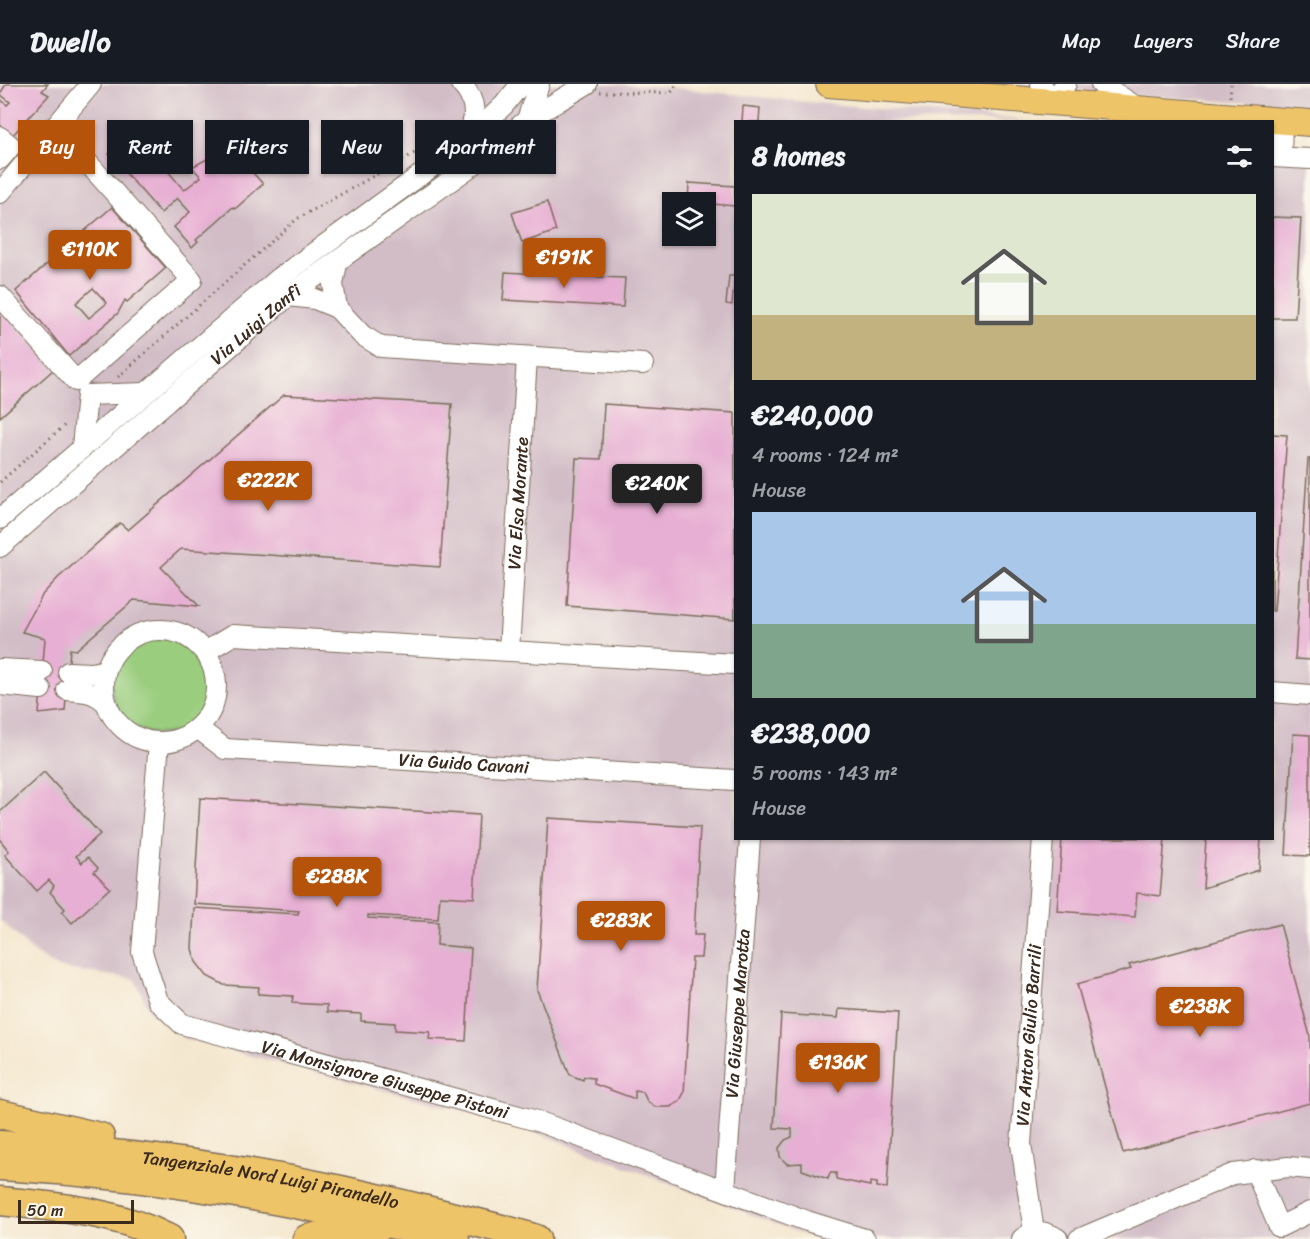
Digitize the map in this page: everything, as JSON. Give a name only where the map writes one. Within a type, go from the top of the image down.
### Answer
[{"type":"highway","points":[[0,1114],[85,1135],[133,1142],[218,1167]]},
{"type":"highway","name":"Tangenziale Nord Luigi Pirandello","points":[[0,1145],[106,1153],[218,1167],[382,1198],[536,1239]]},
{"type":"highway","name":"Tangenziale Nord Luigi Pirandello","points":[[0,1166],[55,1170],[247,1193],[360,1216],[453,1239]]},
{"type":"highway","points":[[0,1201],[106,1214],[130,1220],[169,1239]]},
{"type":"highway","points":[[307,1239],[321,1234],[354,1230],[453,1239]]},
{"type":"main road","points":[[829,84],[896,89],[1053,90],[1143,111],[1257,120]]},
{"type":"main road","points":[[1274,121],[1310,123]]},
{"type":"street","points":[[60,120],[91,84]]},
{"type":"street","points":[[461,84],[469,92],[474,109],[473,120]]},
{"type":"street","name":"Via Luigi Zanfi","points":[[488,120],[521,84]]},
{"type":"street","points":[[527,120],[539,84]]},
{"type":"street","name":"Via Luigi Zanfi","points":[[527,120],[587,84]]},
{"type":"street","points":[[896,89],[923,84]]},
{"type":"street","points":[[1101,84],[1143,111]]},
{"type":"street","points":[[1282,122],[1276,157],[1310,159]]},
{"type":"street","points":[[0,137],[11,146],[0,159]]},
{"type":"street","points":[[0,193],[18,171]]},
{"type":"street","points":[[82,447],[87,394],[192,280],[95,171]]},
{"type":"street","name":"Via Luigi Zanfi","points":[[0,519],[278,279],[422,174]]},
{"type":"street","name":"Via Luigi Zanfi","points":[[0,547],[288,296],[337,264],[460,174]]},
{"type":"street","points":[[337,264],[333,284],[337,308]]},
{"type":"street","points":[[0,296],[87,394],[145,393]]},
{"type":"street","points":[[288,296],[315,299],[337,308],[362,335],[381,347],[643,364]]},
{"type":"street","name":"Via Elsa Morante","points":[[509,650],[527,357]]},
{"type":"street","points":[[157,630],[183,634],[205,652],[214,669],[217,686],[210,713],[199,729],[179,740],[147,741],[127,732],[111,714],[106,702],[104,683],[106,670],[121,645],[139,634],[157,630]]},
{"type":"street","points":[[205,652],[233,635],[734,664]]},
{"type":"street","points":[[0,669],[41,680],[0,685]]},
{"type":"street","points":[[106,670],[67,681],[98,694],[106,702]]},
{"type":"street","points":[[1274,692],[1310,695]]},
{"type":"street","name":"Via Guido Cavani","points":[[199,729],[225,749],[734,780]]},
{"type":"street","name":"Via Monsignore Giuseppe Pistoni","points":[[159,742],[142,952],[158,1002],[182,1024],[537,1121],[807,1221],[865,1239]]},
{"type":"street","name":"Via Giuseppe Marotta","points":[[724,1190],[750,840]]},
{"type":"street","name":"Via Anton Giulio Barrili","points":[[1028,1236],[1022,1144],[1043,840]]},
{"type":"street","points":[[1079,1239],[1233,1174],[1288,1167],[1310,1169]]},
{"type":"street","points":[[1255,1170],[1279,1227],[1310,1212]]},
{"type":"street","points":[[1028,1236],[1043,1232],[1059,1239]]},
{"type":"path","points":[[0,482],[87,394],[297,219],[415,153]]},
{"type":"shaded area","points":[[0,84],[605,84],[665,87],[816,103],[1019,120],[734,120],[734,840],[1274,840],[1274,142],[1310,145],[1310,1239],[816,1239],[514,1124],[183,1038],[150,1012],[135,979],[59,968],[36,954],[0,920]]},
{"type":"shaded area","points":[[994,84],[1310,84],[1310,107],[1147,96]]},
{"type":"green space","points":[[160,638],[178,641],[194,652],[205,668],[208,686],[205,704],[194,720],[178,731],[160,734],[142,731],[126,720],[115,704],[112,686],[115,668],[126,652],[142,641]]},
{"type":"building","points":[[6,84],[48,84],[42,91],[49,95],[26,120],[18,120],[18,129],[12,136],[0,125],[0,99],[7,105],[10,102],[0,94]]},
{"type":"building","points":[[743,106],[760,108],[759,120],[742,120]]},
{"type":"building","points":[[205,160],[205,174],[254,174],[263,184],[196,240],[198,242],[192,248],[174,227],[190,212],[177,198],[161,213],[127,174],[170,174],[184,190],[201,177],[193,166]]},
{"type":"building","points":[[689,183],[734,186],[734,206],[716,204],[716,192],[689,192]]},
{"type":"building","points":[[547,202],[556,231],[522,243],[512,213]]},
{"type":"building","points":[[112,207],[166,268],[127,302],[125,300],[118,313],[69,356],[16,291]],"holes":[[[93,288],[107,303],[89,318],[76,303]]]},
{"type":"building","points":[[1274,217],[1301,218],[1295,318],[1274,318]]},
{"type":"building","points":[[559,271],[571,272],[571,276],[625,278],[623,307],[503,300],[505,272],[559,275]]},
{"type":"building","points":[[729,276],[734,276],[732,305],[726,304]]},
{"type":"building","points":[[0,309],[53,370],[0,417]]},
{"type":"building","points":[[284,395],[452,404],[440,567],[181,549],[161,567],[199,606],[134,600],[76,650],[70,649],[65,711],[39,714],[45,638],[22,632],[43,594],[120,523],[128,530]]},
{"type":"building","points":[[604,404],[734,413],[734,619],[567,606],[576,458],[601,459]]},
{"type":"building","points":[[1274,434],[1287,435],[1274,611]]},
{"type":"building","points":[[1308,459],[1310,459],[1310,660],[1295,659]]},
{"type":"building","points":[[1293,734],[1310,735],[1310,856],[1286,855]]},
{"type":"building","points":[[44,772],[100,834],[76,856],[82,863],[88,857],[98,868],[94,872],[110,888],[72,923],[62,912],[65,909],[50,892],[54,886],[49,880],[37,891],[5,855],[9,851],[0,840],[0,812]]},
{"type":"building","points":[[200,798],[479,815],[474,898],[440,896],[438,919],[368,915],[368,918],[438,922],[437,945],[471,948],[466,1041],[429,1039],[430,1032],[395,1030],[395,1023],[361,1021],[361,1014],[327,1012],[327,1005],[292,1003],[293,996],[258,994],[259,987],[224,985],[207,976],[196,962],[192,949],[194,908],[298,914],[299,911],[194,904]]},
{"type":"building","points":[[548,818],[700,827],[694,935],[703,935],[701,958],[692,958],[684,1093],[679,1102],[670,1107],[655,1107],[647,1101],[643,1092],[635,1091],[635,1099],[594,1084],[594,1078],[584,1077],[583,1080],[570,1075],[537,990]]},
{"type":"building","points":[[1062,840],[1165,840],[1160,896],[1137,893],[1135,917],[1057,911]]},
{"type":"building","points":[[1206,840],[1261,840],[1259,870],[1203,888]]},
{"type":"building","points":[[1280,924],[1310,1036],[1310,1103],[1123,1153],[1077,984],[1131,969],[1129,965]]},
{"type":"building","points":[[839,1009],[898,1013],[887,1188],[877,1187],[877,1183],[870,1182],[870,1186],[836,1179],[836,1173],[830,1173],[828,1179],[802,1170],[802,1163],[787,1164],[780,1157],[779,1148],[785,1140],[792,1137],[792,1129],[774,1128],[781,1014],[838,1018]]}]
